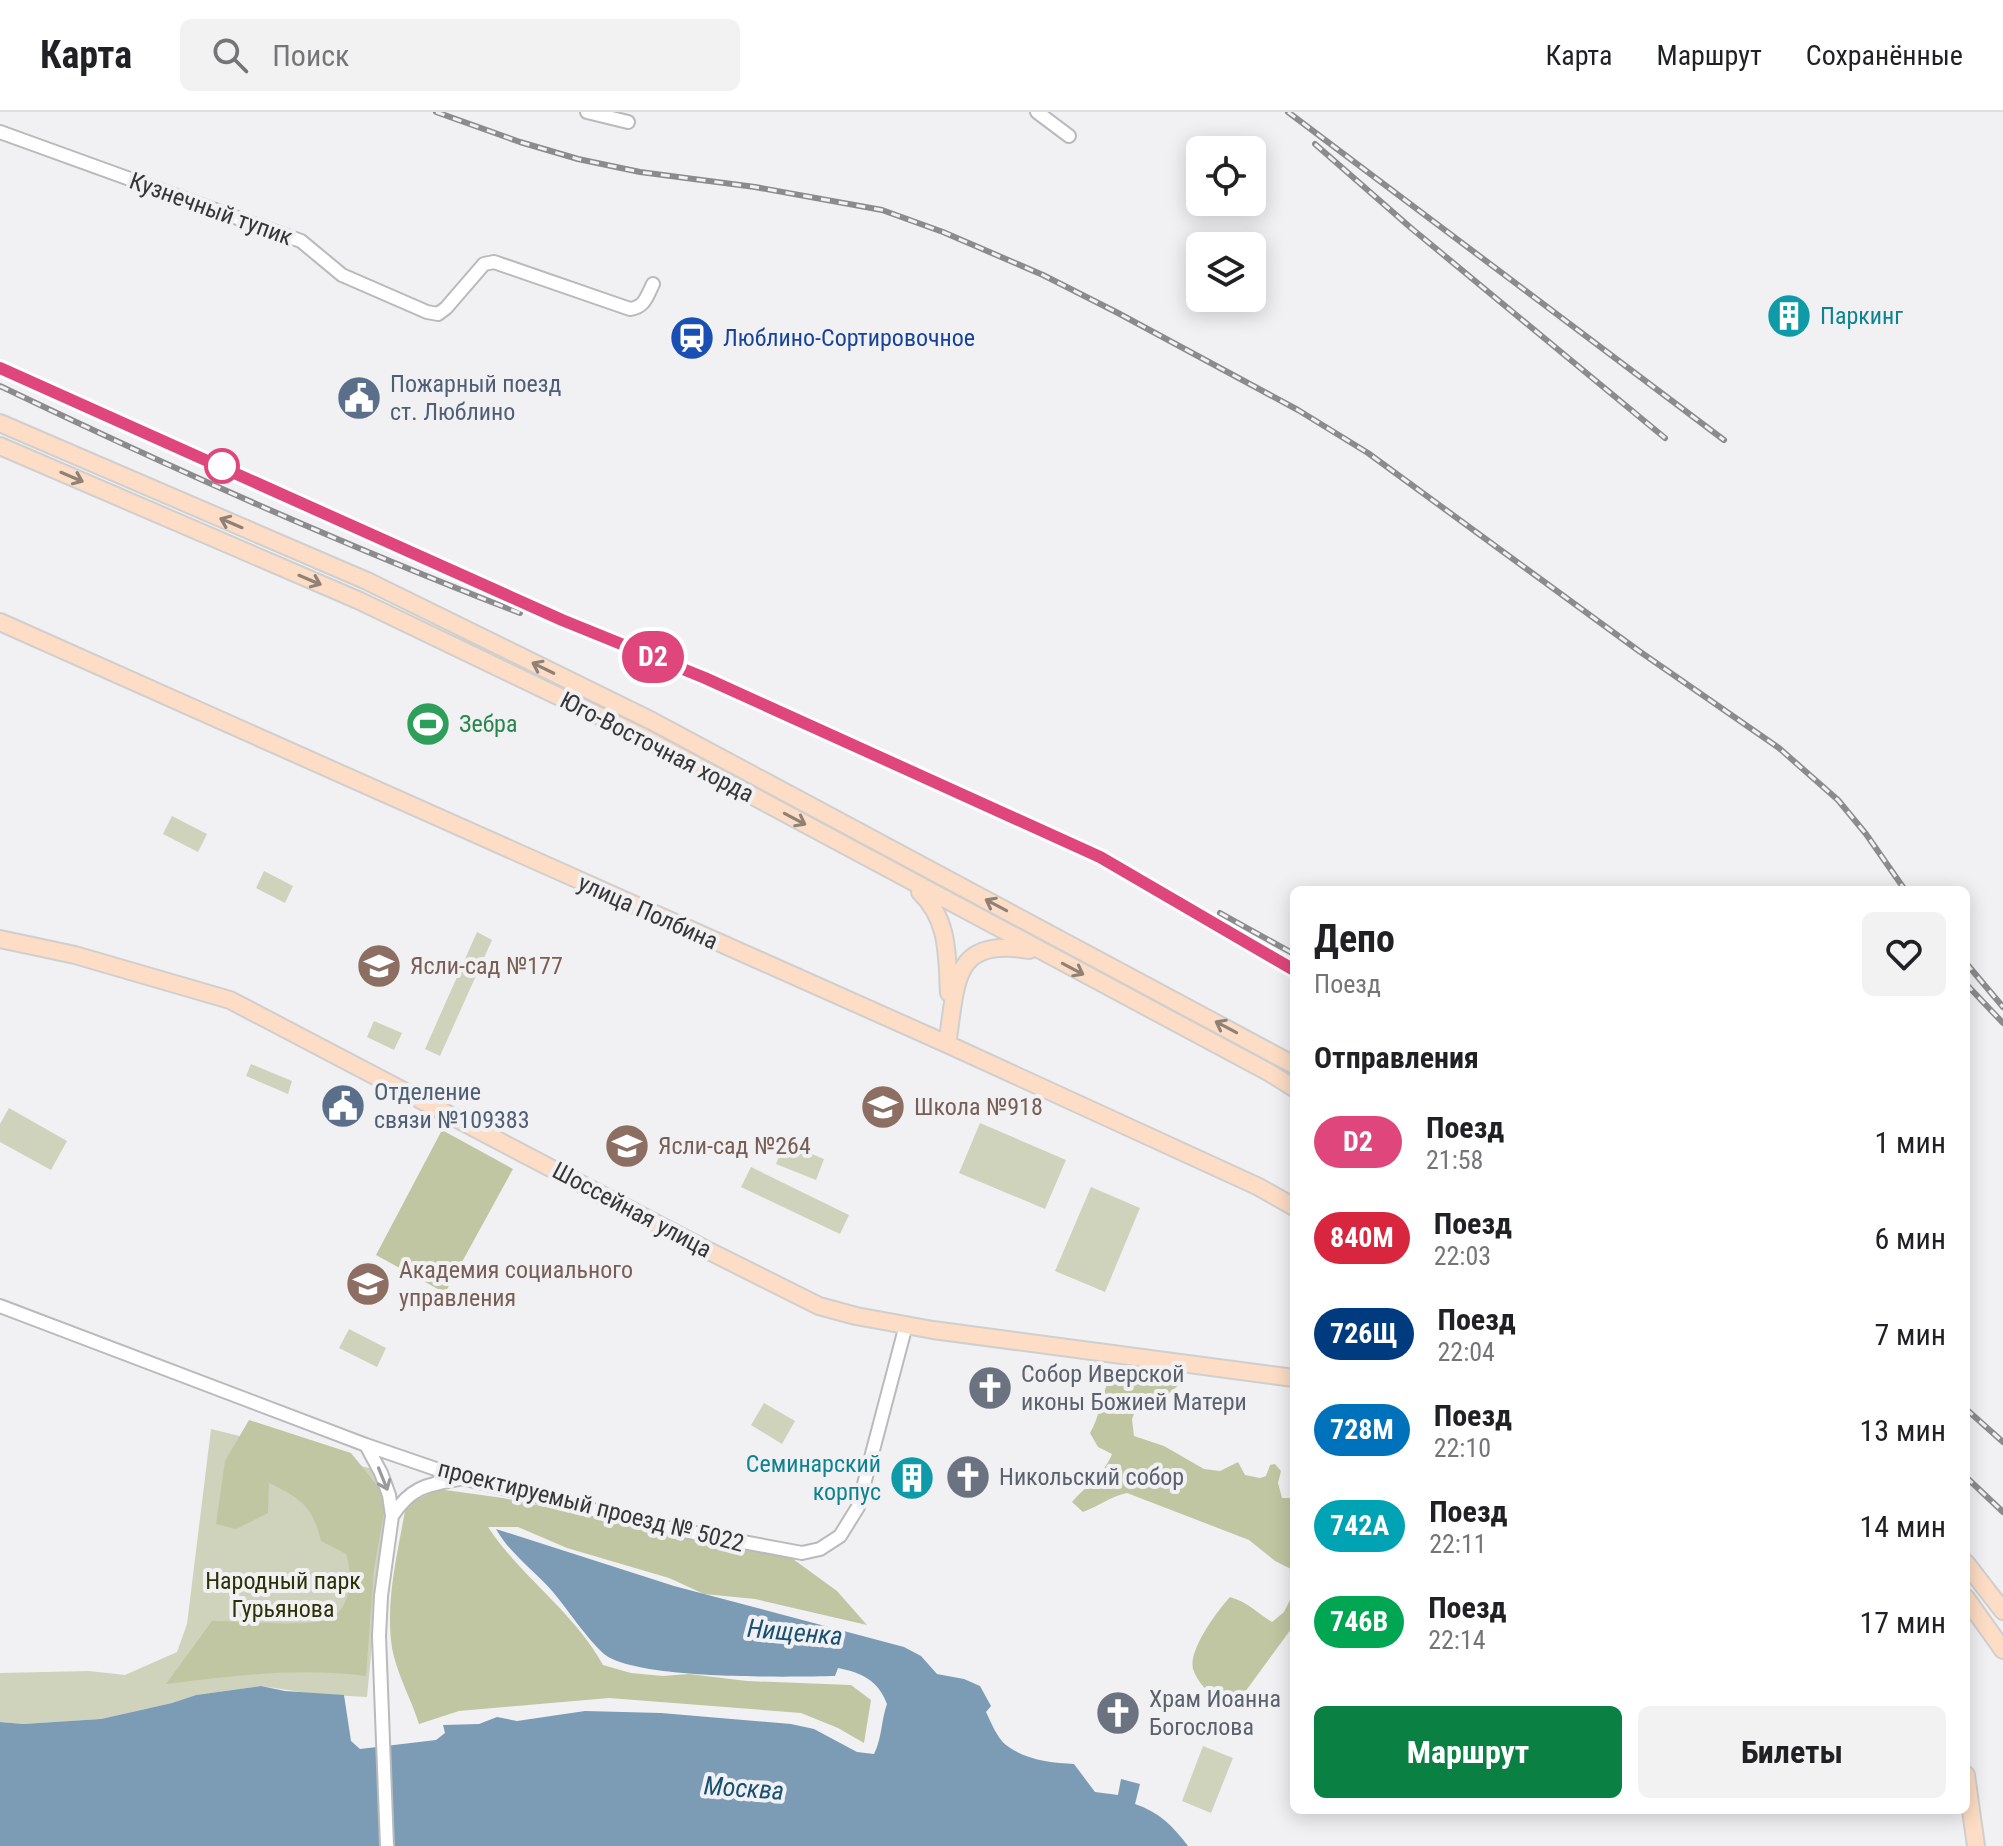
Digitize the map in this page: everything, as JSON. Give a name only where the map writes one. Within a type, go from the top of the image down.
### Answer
[{"type":"main road","name":"Юго-Восточная хорда","points":[[0,423],[367,581],[652,721],[1290,1063]]},
{"type":"main road","name":"Юго-Восточная хорда","points":[[0,446],[360,601],[641,736],[1290,1086]]},
{"type":"main road","name":"улица Полбина","points":[[0,622],[947,1044],[1259,1187],[1290,1205]]},
{"type":"main road","points":[[904,878],[930,902],[944,928],[951,1018]]},
{"type":"main road","name":"Шоссейная улица","points":[[0,939],[63,951],[230,1000],[805,1301],[837,1312],[906,1325],[1290,1377]]},
{"type":"main road","points":[[947,1044],[958,976],[970,957],[994,948],[1013,947],[1042,953]]},
{"type":"main road","points":[[1970,1568],[2003,1611]]},
{"type":"main road","points":[[1970,1604],[2003,1650]]},
{"type":"main road","points":[[1970,1803],[1976,1846]]},
{"type":"street","points":[[587,112],[628,122]]},
{"type":"street","points":[[1037,112],[1069,136]]},
{"type":"street","name":"Кузнечный тупик","points":[[0,132],[301,241],[342,275],[427,312],[438,314],[484,264],[494,262],[630,309],[639,308],[644,303],[653,284]]},
{"type":"street","name":"проектируемый проезд № 5022","points":[[0,1306],[366,1445],[462,1478],[663,1527],[802,1553],[820,1549],[840,1536],[858,1507],[906,1325]]},
{"type":"street","points":[[366,1445],[381,1473],[392,1516],[379,1636],[387,1846]]},
{"type":"street","points":[[392,1516],[402,1500],[414,1491],[462,1478]]},
{"type":"green space","points":[[172,816],[207,834],[198,852],[163,834]]},
{"type":"green space","points":[[264,871],[293,886],[285,903],[256,888]]},
{"type":"green space","points":[[477,932],[492,940],[440,1056],[425,1049]]},
{"type":"green space","points":[[374,1021],[402,1033],[394,1050],[367,1037]]},
{"type":"green space","points":[[251,1064],[292,1081],[288,1094],[246,1076]]},
{"type":"green space","points":[[9,1108],[67,1141],[51,1170],[0,1142],[0,1124]]},
{"type":"green space","points":[[980,1123],[1066,1160],[1045,1209],[959,1173]]},
{"type":"green space","points":[[442,1130],[513,1169],[445,1293],[376,1255]]},
{"type":"green space","points":[[785,1143],[824,1159],[816,1180],[776,1164]]},
{"type":"green space","points":[[751,1167],[849,1215],[840,1234],[741,1187]]},
{"type":"green space","points":[[1091,1187],[1140,1208],[1105,1292],[1055,1271]]},
{"type":"green space","points":[[349,1329],[386,1348],[377,1367],[339,1348]]},
{"type":"green space","points":[[1113,1368],[1181,1377],[1180,1384],[1168,1394],[1138,1404],[1132,1419],[1134,1436],[1164,1446],[1204,1469],[1220,1471],[1238,1462],[1245,1475],[1260,1478],[1266,1476],[1270,1465],[1275,1464],[1281,1471],[1278,1483],[1282,1498],[1290,1498],[1290,1568],[1275,1561],[1249,1540],[1127,1493],[1083,1512],[1072,1502],[1100,1473],[1112,1454],[1098,1447],[1090,1433]]},
{"type":"green space","points":[[764,1403],[795,1421],[782,1444],[751,1425]]},
{"type":"green space","points":[[249,1420],[351,1453],[381,1490],[384,1512],[374,1569],[366,1676],[291,1672],[166,1684],[212,1621],[315,1622],[335,1616],[346,1601],[350,1582],[346,1554],[321,1541],[309,1511],[289,1493],[269,1483],[268,1513],[236,1529],[216,1524],[225,1461]]},
{"type":"green space","name":"Народный парк Гурьянова","points":[[211,1429],[373,1469],[386,1499],[367,1697],[314,1694],[261,1686],[196,1695],[101,1719],[23,1724],[0,1722],[0,1673],[89,1671],[125,1675],[177,1652],[187,1624]]},
{"type":"green space","points":[[438,1489],[503,1498],[793,1559],[837,1591],[867,1625],[755,1599],[704,1594],[669,1578],[567,1548],[518,1527],[488,1527],[516,1562],[563,1611],[603,1665],[631,1673],[663,1676],[689,1674],[747,1681],[851,1685],[871,1700],[864,1743],[801,1713],[609,1698],[459,1711],[419,1724],[392,1648],[391,1594],[406,1505]]},
{"type":"green space","points":[[1230,1597],[1272,1622],[1284,1612],[1290,1600],[1290,1630],[1234,1707],[1218,1705],[1193,1669],[1199,1641],[1212,1620]]},
{"type":"green space","points":[[1203,1746],[1233,1758],[1211,1813],[1182,1801]]},
{"type":"water","points":[[496,1529],[674,1586],[904,1647],[921,1656],[937,1674],[964,1679],[980,1686],[991,1706],[986,1712],[994,1730],[1013,1750],[1039,1760],[1074,1764],[1095,1792],[1118,1795],[1121,1779],[1140,1784],[1135,1804],[1165,1820],[1188,1846],[0,1846],[0,1722],[23,1724],[101,1719],[196,1695],[261,1686],[344,1695],[351,1741],[360,1749],[436,1740],[445,1733],[443,1725],[479,1724],[497,1717],[517,1721],[585,1711],[661,1713],[791,1724],[814,1729],[857,1752],[874,1754],[887,1704],[879,1689],[868,1679],[838,1668],[835,1676],[751,1676],[679,1673],[621,1662],[597,1648],[553,1592],[516,1555]]},
{"type":"railway","points":[[436,112],[578,159],[640,172],[755,187],[882,210],[943,232],[1043,275],[1118,313],[1298,410],[1368,453],[1639,651],[1779,748],[1838,800],[1902,886]]},
{"type":"railway","points":[[1288,112],[1724,440]]},
{"type":"railway","points":[[1315,144],[1411,228],[1665,438]]},
{"type":"railway","points":[[0,368],[562,620],[705,678],[1100,857],[1290,968]]},
{"type":"railway","points":[[0,386],[258,505],[520,613]]},
{"type":"railway","points":[[1220,913],[1290,952]]},
{"type":"railway","points":[[1970,968],[2003,1007]]},
{"type":"railway","points":[[1970,988],[2003,1023]]},
{"type":"railway","points":[[1970,1413],[2003,1442]]},
{"type":"railway","points":[[1970,1481],[2003,1512]]},
{"type":"train","name":"D2","points":[[0,368],[562,620],[705,678],[1100,857],[1290,968]]},
{"type":"place","name":"Паркинг","points":[[1789,316]]},
{"type":"place","name":"Люблино-Сортировочное","points":[[692,338]]},
{"type":"place","name":"Пожарный поезд ст. Люблино","points":[[359,398]]},
{"type":"place","name":"Зебра","points":[[428,724]]},
{"type":"place","name":"Ясли-сад №177","points":[[379,966]]},
{"type":"place","name":"Отделение связи №109383","points":[[343,1106]]},
{"type":"place","name":"Школа №918","points":[[883,1107]]},
{"type":"place","name":"Ясли-сад №264","points":[[627,1146]]},
{"type":"place","name":"Академия социального управления","points":[[368,1284]]},
{"type":"place","name":"Собор Иверской иконы Божией Матери","points":[[990,1388]]},
{"type":"place","name":"Никольский собор","points":[[968,1477]]},
{"type":"place","name":"Семинарский корпус","points":[[912,1478]]},
{"type":"place","name":"Храм Иоанна Богослова","points":[[1118,1713]]},
{"type":"water label","name":"Нищенка","points":[[795,1632]]},
{"type":"water label","name":"Москва","points":[[744,1788]]}]
